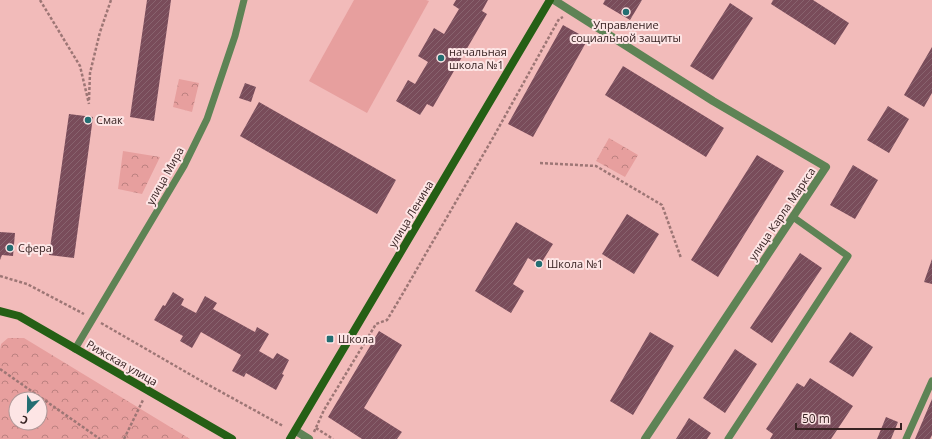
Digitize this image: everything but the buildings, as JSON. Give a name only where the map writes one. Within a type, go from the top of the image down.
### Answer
[{"type":"street","name":"улица Ленина","points":[[290,439],[550,0]]},
{"type":"street","name":"улица Карла Маркса","points":[[554,0],[713,101],[826,167],[646,439]]},
{"type":"street","name":"Рижская улица","points":[[0,311],[19,316],[232,439]]},
{"type":"street","points":[[296,431],[311,436]]},
{"type":"lane","name":"улица Мира","points":[[75,349],[184,166],[207,119],[235,36],[244,0]]},
{"type":"lane","points":[[728,439],[848,256],[793,217]]},
{"type":"lane","points":[[906,439],[932,381]]},
{"type":"path","points":[[40,0],[80,66],[89,104],[90,73],[100,32],[111,0]]},
{"type":"path","points":[[311,436],[324,410],[376,324],[387,320],[399,300],[494,136],[559,19],[572,12]]},
{"type":"path","points":[[540,163],[596,166],[662,205],[681,258]]},
{"type":"path","points":[[0,276],[27,284],[94,318],[205,383],[283,426]]},
{"type":"path","points":[[0,369],[100,439]]},
{"type":"path","points":[[124,439],[148,391]]},
{"type":"path","points":[[316,428],[333,439]]},
{"type":"green space","points":[[354,0],[429,1],[367,113],[309,81]]},
{"type":"green space","points":[[179,79],[199,83],[192,112],[173,107]]},
{"type":"green space","points":[[609,138],[638,155],[625,177],[596,161]]},
{"type":"green space","points":[[123,151],[160,157],[142,194],[118,189]]},
{"type":"green space","points":[[8,338],[24,338],[190,439],[0,439],[1,344]]},
{"type":"place","name":"Управление социальной защиты","points":[[626,12]]},
{"type":"place","name":"начальная школа №1","points":[[441,58]]},
{"type":"place","name":"Смак","points":[[88,120]]},
{"type":"place","name":"Сфера","points":[[10,248]]},
{"type":"place","name":"Школа №1","points":[[539,264]]},
{"type":"place","name":"Школа","points":[[330,339]]}]
